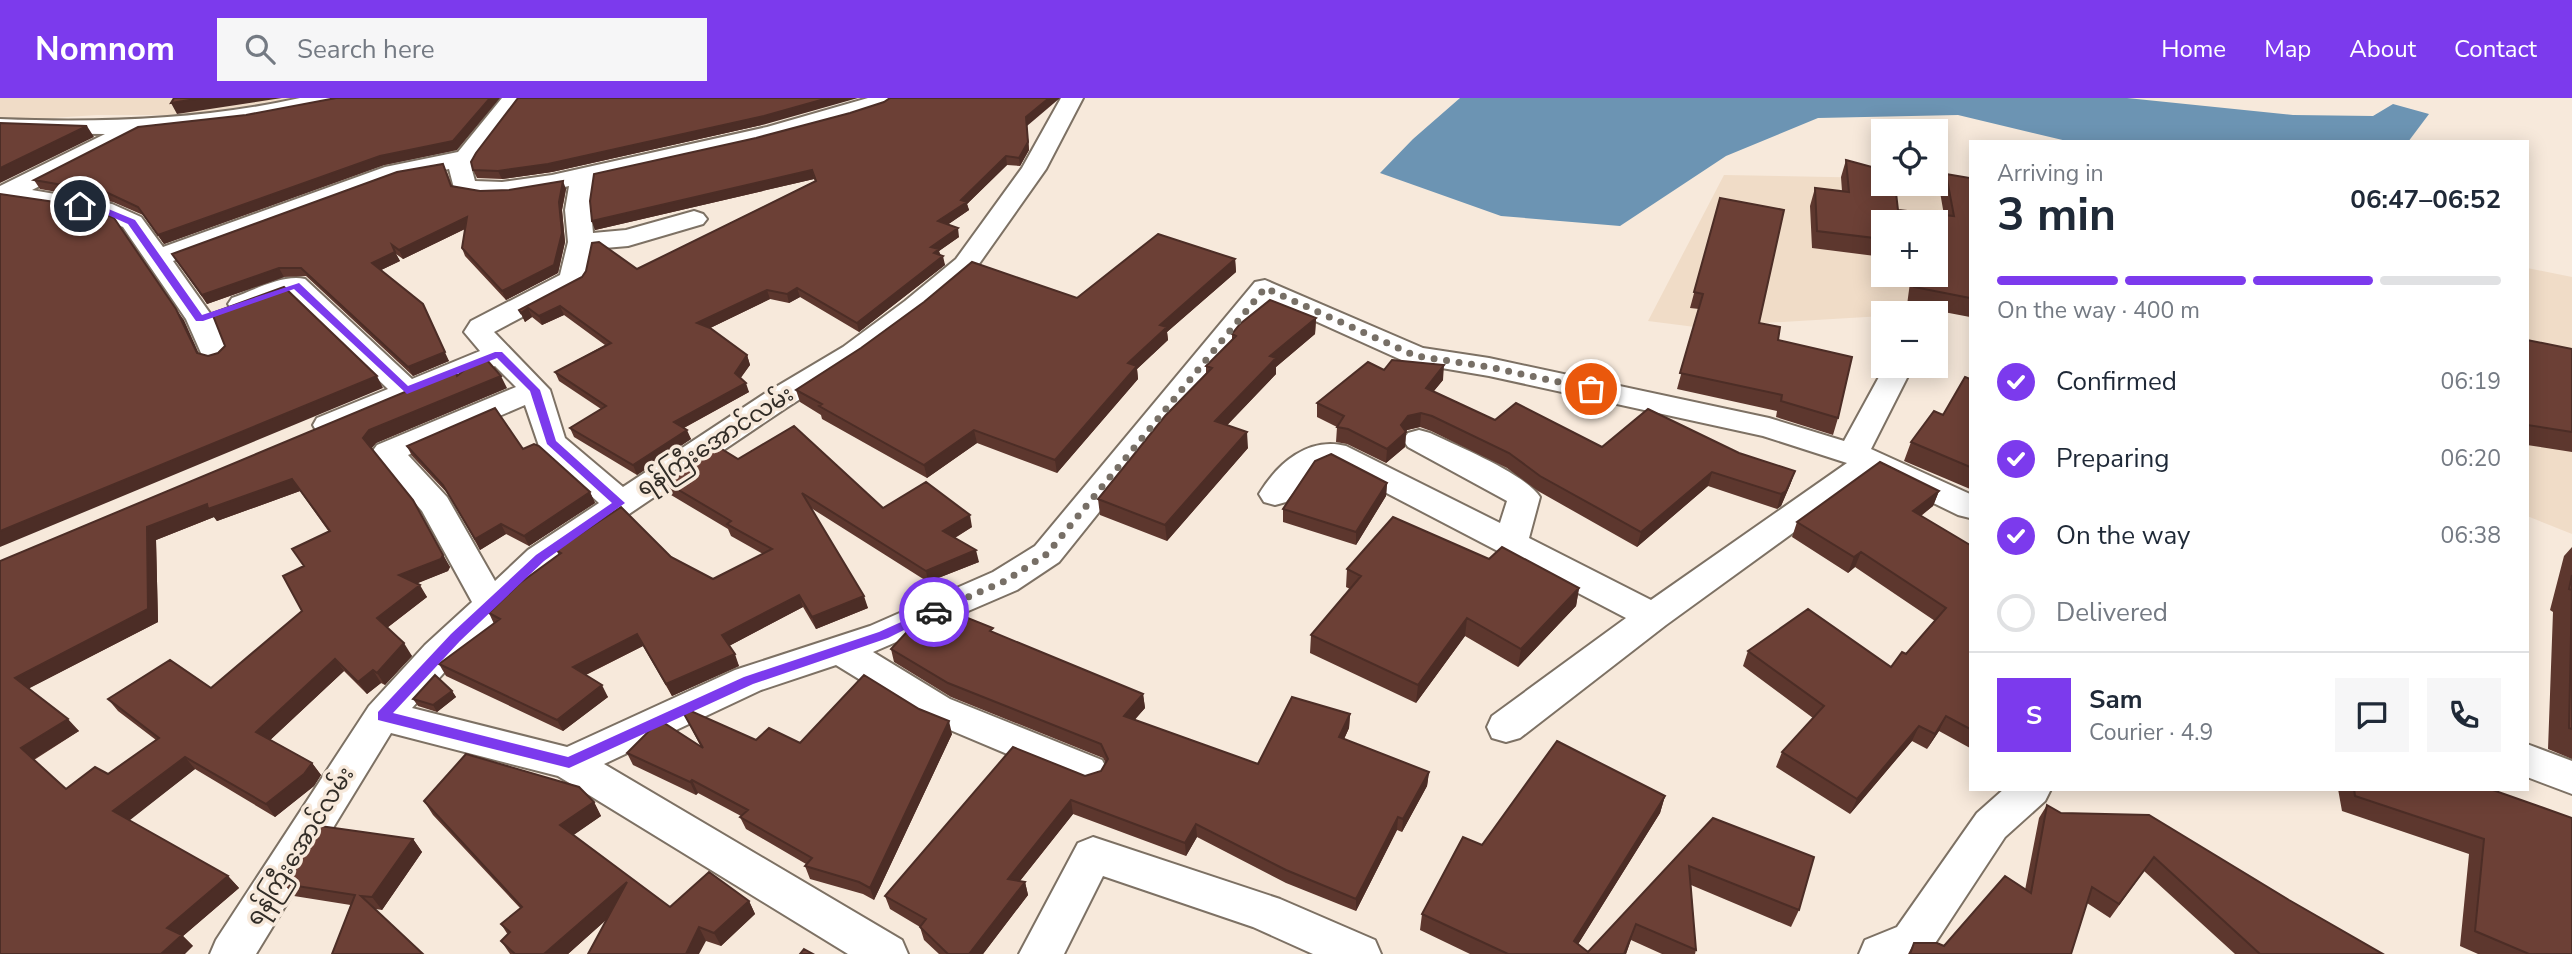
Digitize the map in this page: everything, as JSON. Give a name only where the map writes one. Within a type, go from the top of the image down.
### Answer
[{"type":"street","points":[[0,126],[142,124],[251,116],[331,98]]},
{"type":"street","points":[[514,98],[466,158],[460,170],[464,187],[487,191],[583,177],[808,125],[889,98]]},
{"type":"street","name":"ရန်ကြီးအောင်လမ်း","points":[[232,954],[383,716],[490,603],[540,558],[620,503],[853,353],[915,307],[965,265],[1034,169],[1072,98]]},
{"type":"street","points":[[4,195],[142,124]]},
{"type":"street","points":[[157,258],[394,172],[466,158]]},
{"type":"street","points":[[583,177],[578,210],[581,242],[573,279],[478,329],[498,354],[535,390],[551,442],[620,503]]},
{"type":"street","points":[[4,195],[103,209],[132,222],[200,319],[215,356]]},
{"type":"street","points":[[581,242],[628,238],[694,219]]},
{"type":"street","points":[[200,319],[295,285],[407,391]]},
{"type":"street","points":[[569,763],[748,680],[883,635],[1005,581],[1047,554],[1265,288],[1416,356],[1489,367],[1769,428],[1862,457],[1969,507]]},
{"type":"street","points":[[307,434],[498,354]]},
{"type":"street","points":[[1506,727],[1862,457],[1894,378]]},
{"type":"street","points":[[490,603],[435,505],[388,452],[535,390]]},
{"type":"street","points":[[1419,440],[1494,478],[1524,497],[1511,543]]},
{"type":"street","points":[[1275,494],[1292,469],[1318,457],[1335,453],[1653,616]]},
{"type":"street","points":[[840,650],[937,709],[1088,771]]},
{"type":"street","points":[[383,716],[569,763],[886,954]]},
{"type":"street","points":[[2529,761],[2572,778]]},
{"type":"street","points":[[1881,954],[1890,948],[1910,944],[1991,825],[2029,791]]},
{"type":"street","points":[[1041,954],[1093,855],[1265,912],[1359,954]]},
{"type":"shaded area","points":[[0,98],[295,98],[203,115],[97,115],[22,120],[0,118]]},
{"type":"shaded area","points":[[1724,175],[1871,178],[1871,196],[1948,196],[1948,179],[1969,180],[1969,318],[1960,313],[1948,313],[1948,301],[1871,301],[1871,317],[1695,327],[1648,321]]},
{"type":"shaded area","points":[[2529,268],[2572,277],[2572,534],[2529,517]]},
{"type":"water","points":[[1460,98],[2127,98],[2293,115],[2373,116],[2393,104],[2429,114],[2410,140],[2063,140],[1958,115],[1818,118],[1726,156],[1620,226],[1501,216],[1380,173],[1413,139]]},
{"type":"building","points":[[174,98],[202,98],[171,103]]},
{"type":"building","points":[[336,98],[490,98],[453,141],[380,156],[158,235],[138,207],[108,193],[34,180],[138,127],[246,115]]},
{"type":"building","points":[[518,98],[828,98],[764,116],[548,164],[498,171],[473,170],[471,162],[476,153]]},
{"type":"building","points":[[890,98],[1049,98],[1026,117],[1028,142],[1019,158],[1006,156],[961,200],[967,202],[938,221],[958,228],[931,247],[939,249],[934,253],[943,256],[857,323],[797,288],[787,294],[767,290],[697,323],[710,328],[747,355],[735,373],[746,383],[674,422],[687,430],[633,465],[570,428],[606,406],[555,372],[611,343],[560,306],[539,316],[528,308],[521,313],[519,310],[582,277],[586,271],[592,243],[599,242],[637,269],[816,181],[812,170],[592,221],[590,201],[594,174],[756,138],[850,113]]},
{"type":"building","points":[[0,123],[87,126],[0,168]]},
{"type":"building","points":[[1846,160],[1871,167],[1871,196],[1896,196],[1898,210],[1871,210],[1871,238],[1817,231],[1815,188],[1849,192]]},
{"type":"building","points":[[443,164],[451,186],[480,191],[509,190],[563,181],[559,202],[562,233],[554,265],[502,291],[462,248],[467,217],[399,250],[392,245],[395,252],[372,263],[423,304],[445,352],[408,367],[301,268],[279,268],[202,295],[172,254],[397,172]]},
{"type":"building","points":[[1948,174],[1969,178],[1969,298],[1914,287],[1948,287],[1948,215],[1954,216]]},
{"type":"building","points":[[0,194],[89,207],[114,218],[176,309],[197,353],[208,356],[218,353],[225,346],[212,313],[284,287],[377,376],[0,531]]},
{"type":"building","points":[[1720,198],[1784,210],[1759,323],[1780,327],[1778,340],[1852,357],[1838,418],[1781,401],[1782,395],[1680,373],[1703,294],[1694,292]]},
{"type":"building","points":[[1158,234],[1235,259],[1160,325],[1167,327],[1128,363],[1137,366],[1055,460],[974,430],[924,465],[819,406],[822,404],[796,390],[861,348],[924,302],[972,262],[1077,298]]},
{"type":"building","points":[[1270,300],[1316,318],[1270,356],[1276,358],[1215,421],[1247,432],[1165,525],[1098,499],[1165,416],[1212,368],[1206,366],[1236,336],[1232,334],[1240,324]]},
{"type":"building","points":[[2529,340],[2572,349],[2572,432],[2529,425]]},
{"type":"building","points":[[486,359],[501,376],[369,430],[363,438],[413,500],[443,555],[441,559],[399,575],[420,585],[377,618],[404,643],[377,673],[373,670],[358,682],[335,659],[256,732],[312,763],[304,774],[266,804],[185,757],[113,811],[228,876],[167,928],[182,935],[161,954],[0,954],[0,561],[455,371],[457,376],[472,364]],"holes":[[[292,479],[330,531],[292,549],[304,566],[283,576],[302,611],[211,688],[170,660],[108,699],[159,738],[108,774],[95,767],[66,789],[21,748],[68,719],[15,678],[148,609],[147,527],[207,504],[208,509]]]},
{"type":"building","points":[[1392,360],[1444,365],[1426,388],[1495,420],[1516,403],[1602,447],[1648,409],[1739,453],[1795,471],[1786,491],[1781,494],[1712,472],[1641,532],[1540,476],[1509,453],[1432,416],[1421,413],[1408,416],[1401,425],[1406,432],[1387,449],[1348,429],[1337,427],[1344,416],[1317,403],[1368,362],[1384,370]]},
{"type":"building","points":[[1965,377],[1969,379],[1969,467],[1911,442],[1934,411],[1943,415]]},
{"type":"building","points":[[495,408],[523,449],[534,444],[539,446],[590,492],[524,536],[501,524],[475,539],[443,485],[407,446]]},
{"type":"building","points":[[794,426],[883,508],[926,482],[970,515],[943,531],[976,550],[926,571],[802,493],[864,596],[812,617],[799,595],[722,635],[735,654],[666,684],[637,634],[573,667],[602,685],[557,720],[439,664],[500,619],[489,613],[520,583],[561,553],[556,550],[621,507],[671,557],[713,579],[772,549],[727,524],[731,521],[662,480],[715,445],[738,459]]},
{"type":"building","points":[[1331,454],[1387,483],[1356,532],[1283,509],[1315,461]]},
{"type":"building","points":[[1880,462],[1939,491],[1913,511],[1969,544],[1969,728],[1946,716],[1935,734],[1919,726],[1857,799],[1782,752],[1824,706],[1748,651],[1808,609],[1891,667],[1902,652],[1906,654],[1946,608],[1861,552],[1854,557],[1797,522]]},
{"type":"building","points":[[1393,517],[1489,559],[1502,547],[1579,588],[1521,649],[1467,618],[1418,685],[1311,635],[1361,576],[1347,569]]},
{"type":"building","points":[[2572,590],[2572,729],[2569,728]]},
{"type":"building","points":[[945,609],[993,628],[990,631],[1143,694],[1124,716],[1258,764],[1292,697],[1350,714],[1339,737],[1429,772],[1403,819],[1398,817],[1356,899],[1286,870],[1196,824],[1185,843],[1071,800],[1008,879],[1025,882],[969,954],[948,954],[920,927],[926,919],[885,896],[1013,747],[1085,776],[1101,771],[1108,759],[1101,744],[948,683],[891,649],[916,622]]},
{"type":"building","points":[[435,675],[452,691],[433,705],[413,699]]},
{"type":"building","points":[[864,675],[919,709],[949,721],[870,888],[859,882],[805,866],[812,858],[740,817],[748,810],[692,780],[690,782],[627,753],[651,729],[664,723],[703,748],[684,714],[691,711],[756,740],[769,728],[800,743]]},
{"type":"building","points":[[1557,741],[1665,796],[1574,941],[1588,952],[1713,818],[1814,857],[1799,910],[1689,866],[1696,950],[1636,924],[1624,954],[1508,954],[1422,914],[1463,837],[1482,845]]},
{"type":"building","points":[[466,754],[579,787],[594,802],[560,825],[670,907],[709,872],[749,901],[714,933],[699,927],[686,954],[588,954],[627,882],[544,954],[515,954],[501,941],[510,932],[501,924],[522,907],[424,801]]},
{"type":"building","points":[[2354,791],[2496,791],[2572,818],[2572,954],[2529,954],[2475,931],[2484,839],[2355,796]]},
{"type":"building","points":[[2047,805],[2061,813],[2149,815],[2383,954],[2260,954],[2154,857],[2119,904],[2092,887],[2071,954],[1910,954],[1914,943],[1937,943],[1944,946],[2005,876],[2031,893]]},
{"type":"building","points":[[320,826],[413,839],[372,897],[361,896],[423,954],[332,954],[355,895],[284,884]]},
{"type":"building","points":[[804,949],[813,954],[800,954]]},
{"type":"way so far","points":[[934,612],[1005,581],[1047,554],[1265,288],[1416,356],[1489,367],[1591,389]]},
{"type":"route","points":[[80,206],[103,209],[132,222],[200,319],[295,285],[407,391],[498,354],[535,390],[551,442],[620,503],[540,558],[456,637],[383,716],[569,763],[748,680],[883,635],[934,612]]}]
